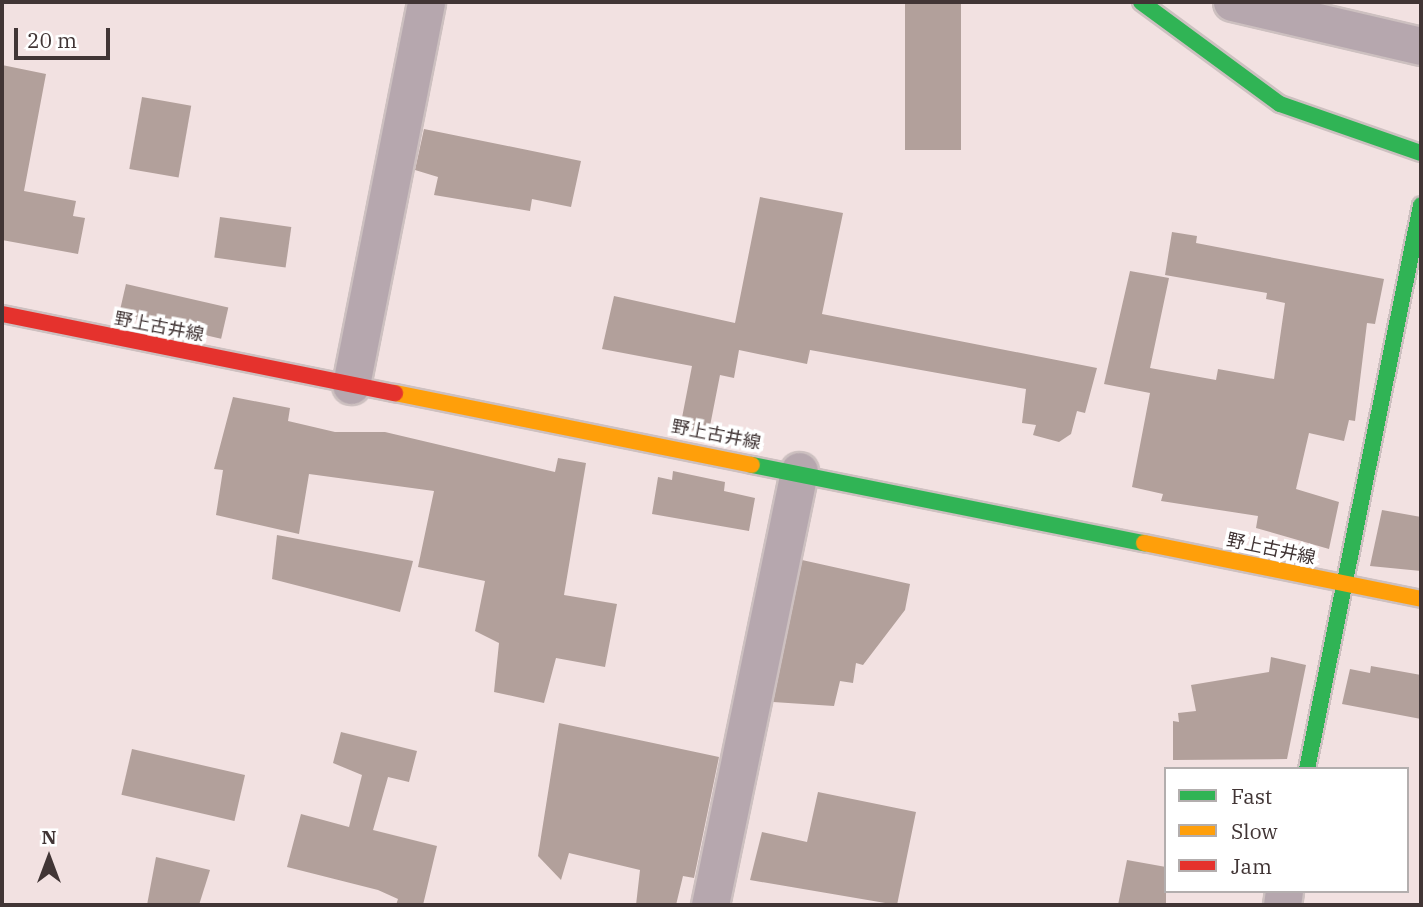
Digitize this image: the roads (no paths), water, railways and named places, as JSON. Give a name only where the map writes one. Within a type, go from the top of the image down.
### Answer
[{"type":"main road","points":[[1142,2],[1280,104],[1421,153]]},
{"type":"main road","points":[[1307,767],[1341,583],[1421,205]]},
{"type":"main road","name":"野上古井線","points":[[2,314],[351,385],[799,471],[1421,599]]},
{"type":"street","points":[[351,385],[426,2]]},
{"type":"street","points":[[1231,2],[1421,46]]},
{"type":"street","points":[[710,905],[799,471]]}]
